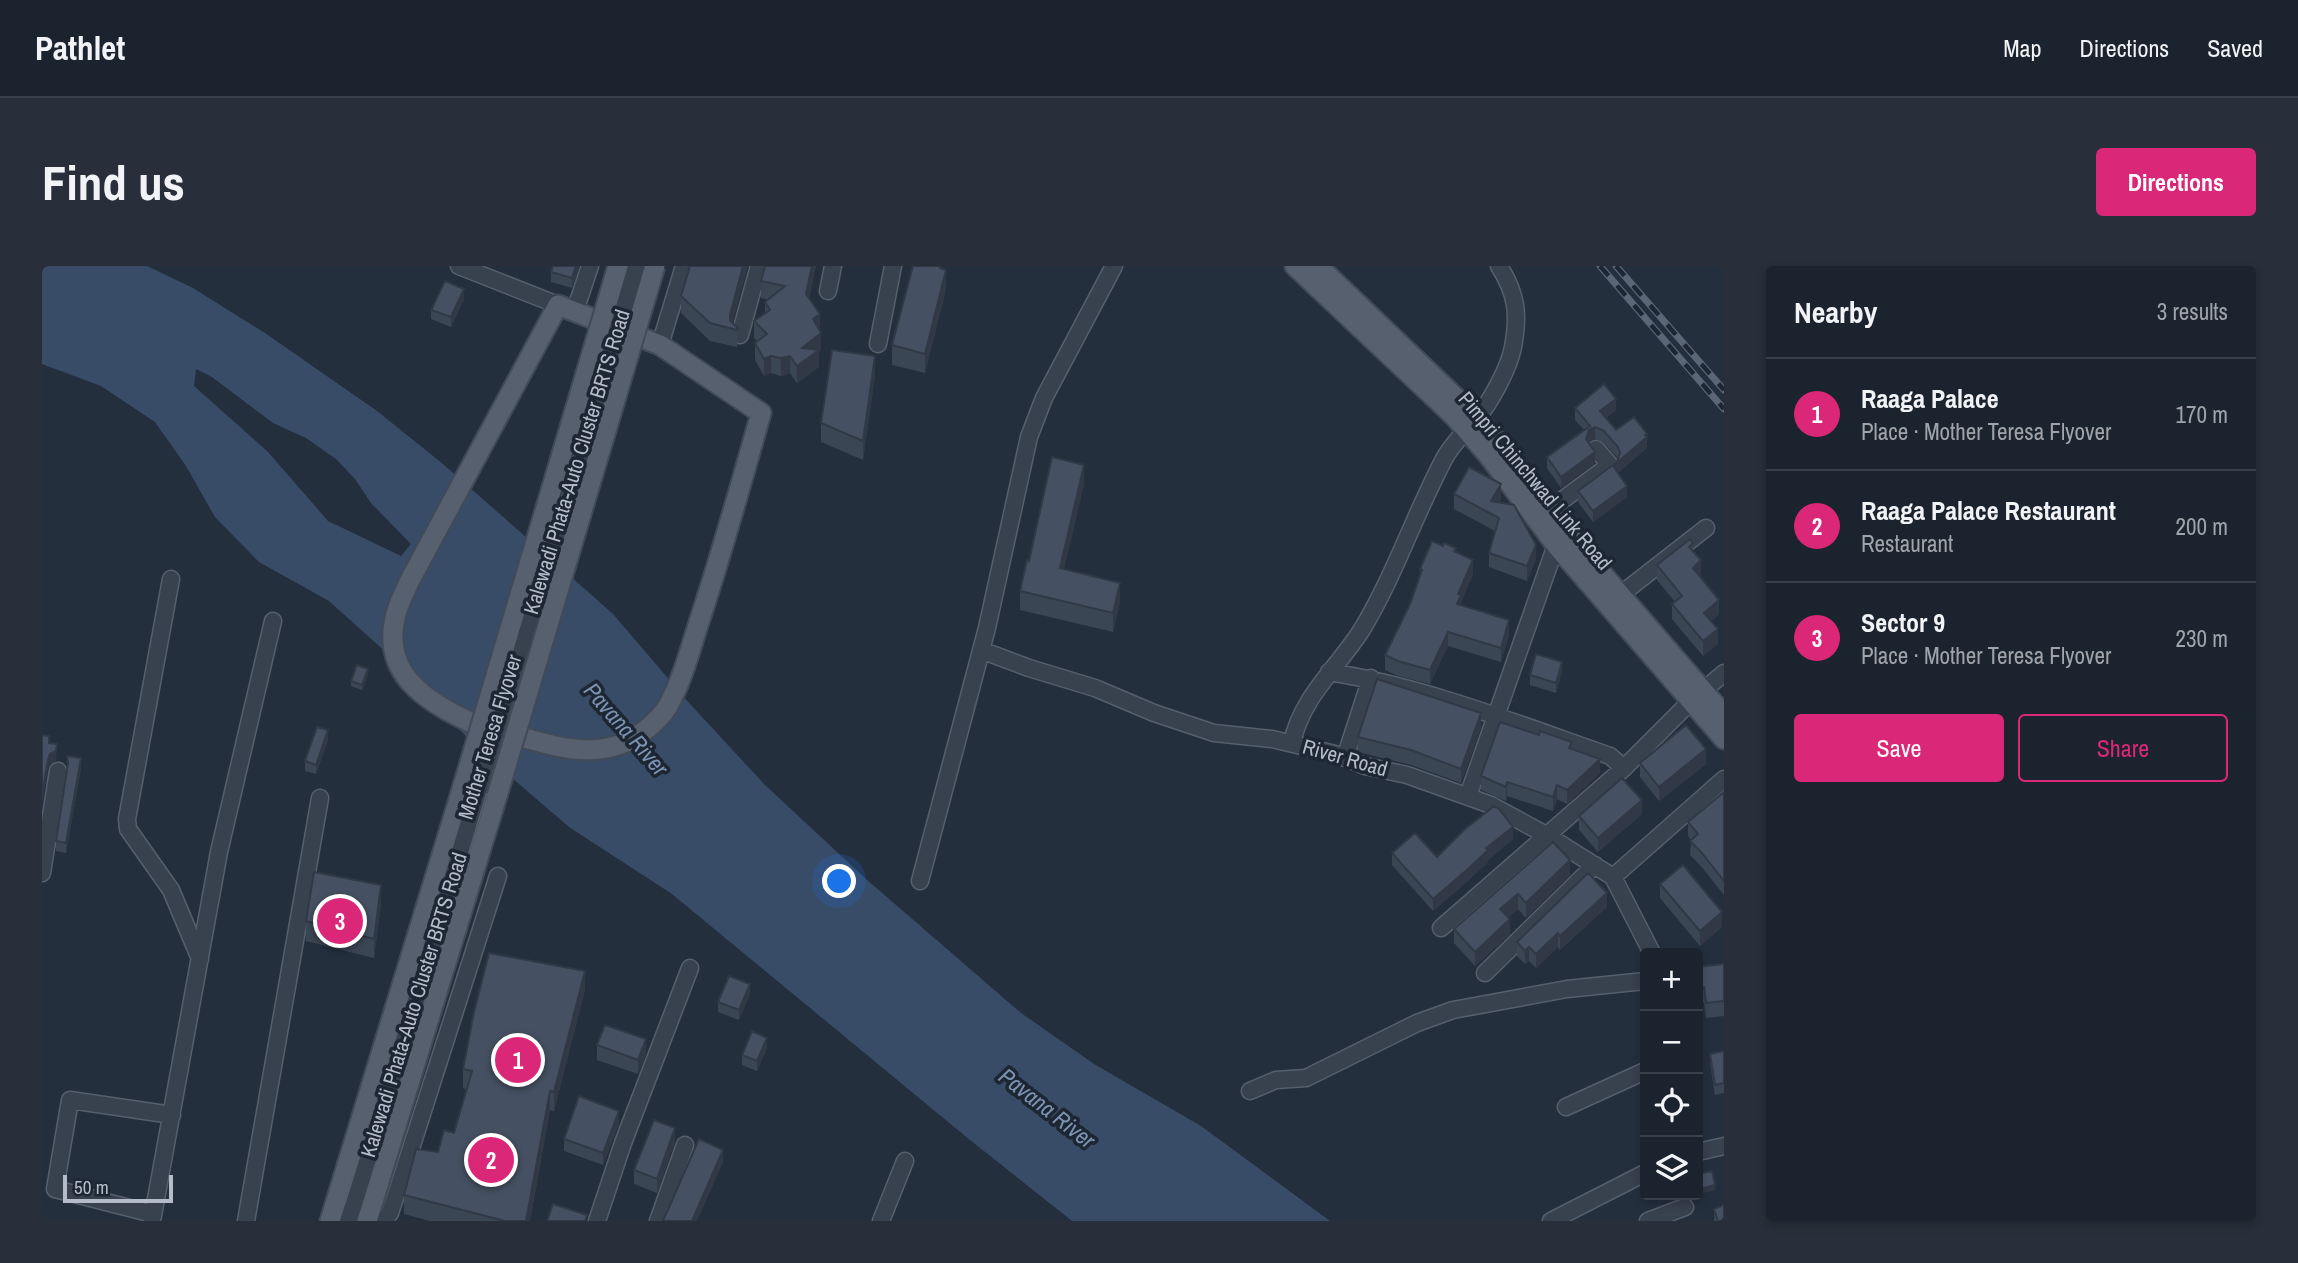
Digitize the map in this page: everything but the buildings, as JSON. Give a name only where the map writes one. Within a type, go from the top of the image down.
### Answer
[{"type":"main road","name":"Mother Teresa Flyover","points":[[360,1214],[480,727],[618,266]]},
{"type":"main road","name":"Mother Teresa Flyover","points":[[360,1214],[515,735],[655,266]]},
{"type":"main road","name":"Pimpri Chinchwad Link Road","points":[[1295,266],[1471,423],[1501,446],[1549,510],[1567,550],[1620,594],[1697,695],[1724,739]]},
{"type":"main road","name":"Pimpri Chinchwad Link Road","points":[[1318,266],[1471,423],[1489,456],[1567,550],[1697,695],[1724,715]]},
{"type":"main road","points":[[480,727],[444,710],[408,681],[397,663],[391,638],[395,615],[409,583],[513,388],[566,308],[660,345],[761,413],[728,535],[667,707],[648,727],[624,743],[595,751],[558,747],[515,735]]},
{"type":"main road","name":"Mother Teresa Flyover","points":[[330,1221],[360,1214]]},
{"type":"street","points":[[459,266],[566,308],[590,266]]},
{"type":"street","name":"Kalewadi Phata-Auto Cluster BRTS Road","points":[[360,1214],[393,1079],[636,266]]},
{"type":"street","points":[[660,345],[684,266]]},
{"type":"street","points":[[740,335],[759,266]]},
{"type":"street","points":[[828,291],[833,266]]},
{"type":"street","points":[[878,344],[893,266]]},
{"type":"street","points":[[920,881],[981,650],[1029,437],[1044,398],[1114,266]]},
{"type":"street","points":[[1292,743],[1307,704],[1359,633],[1382,593],[1445,457],[1502,377],[1513,348],[1516,309],[1510,284],[1499,266]]},
{"type":"street","points":[[1549,510],[1610,465],[1596,449]]},
{"type":"street","points":[[1620,594],[1706,527]]},
{"type":"street","points":[[1468,796],[1497,716],[1567,550]]},
{"type":"street","points":[[171,579],[127,819],[128,829],[171,890],[200,959]]},
{"type":"street","points":[[172,1115],[70,1100],[55,1189],[153,1217],[172,1115],[184,1039],[219,852],[273,621]]},
{"type":"street","name":"River Road","points":[[981,650],[1095,688],[1154,713],[1214,733],[1292,743],[1365,766],[1408,775],[1492,805],[1613,877],[1649,948]]},
{"type":"street","points":[[1329,672],[1371,678],[1497,716],[1610,755],[1624,768]]},
{"type":"street","points":[[1441,928],[1624,768],[1697,695],[1724,673]]},
{"type":"street","points":[[1345,758],[1371,678]]},
{"type":"street","points":[[42,873],[58,771]]},
{"type":"street","points":[[1613,877],[1724,779]]},
{"type":"street","points":[[246,1221],[320,798]]},
{"type":"street","points":[[1485,973],[1595,865]]},
{"type":"street","points":[[360,1214],[390,1213],[498,876]]},
{"type":"street","points":[[597,1221],[623,1143],[690,968]]},
{"type":"street","points":[[1250,1091],[1276,1080],[1306,1078],[1417,1023],[1453,1010],[1567,989],[1640,982]]},
{"type":"street","points":[[1566,1107],[1640,1073]]},
{"type":"street","points":[[658,1221],[685,1145]]},
{"type":"street","points":[[1703,1151],[1724,1146]]},
{"type":"street","points":[[881,1221],[905,1161]]},
{"type":"street","points":[[1551,1221],[1640,1176]]},
{"type":"street","points":[[1648,1221],[1685,1207]]},
{"type":"water","name":"Pavana River","points":[[42,266],[147,266],[193,288],[265,333],[377,411],[443,464],[613,614],[690,704],[765,785],[866,879],[1021,1013],[1094,1064],[1201,1126],[1330,1221],[1072,1221],[672,894],[569,827],[477,748],[388,654],[329,601],[259,562],[215,517],[186,466],[155,422],[101,386],[42,364]],"holes":[[[196,369],[212,377],[273,423],[306,438],[336,459],[355,479],[371,503],[411,544],[401,556],[328,521],[268,452],[194,386]]]},
{"type":"railway","points":[[1600,266],[1724,409]]},
{"type":"railway","points":[[1616,266],[1724,390]]},
{"type":"place","name":"Sector 9","points":[[340,921]]},
{"type":"place","name":"Raaga Palace","points":[[518,1060]]},
{"type":"place","name":"Raaga Palace Restaurant","points":[[491,1160]]}]
